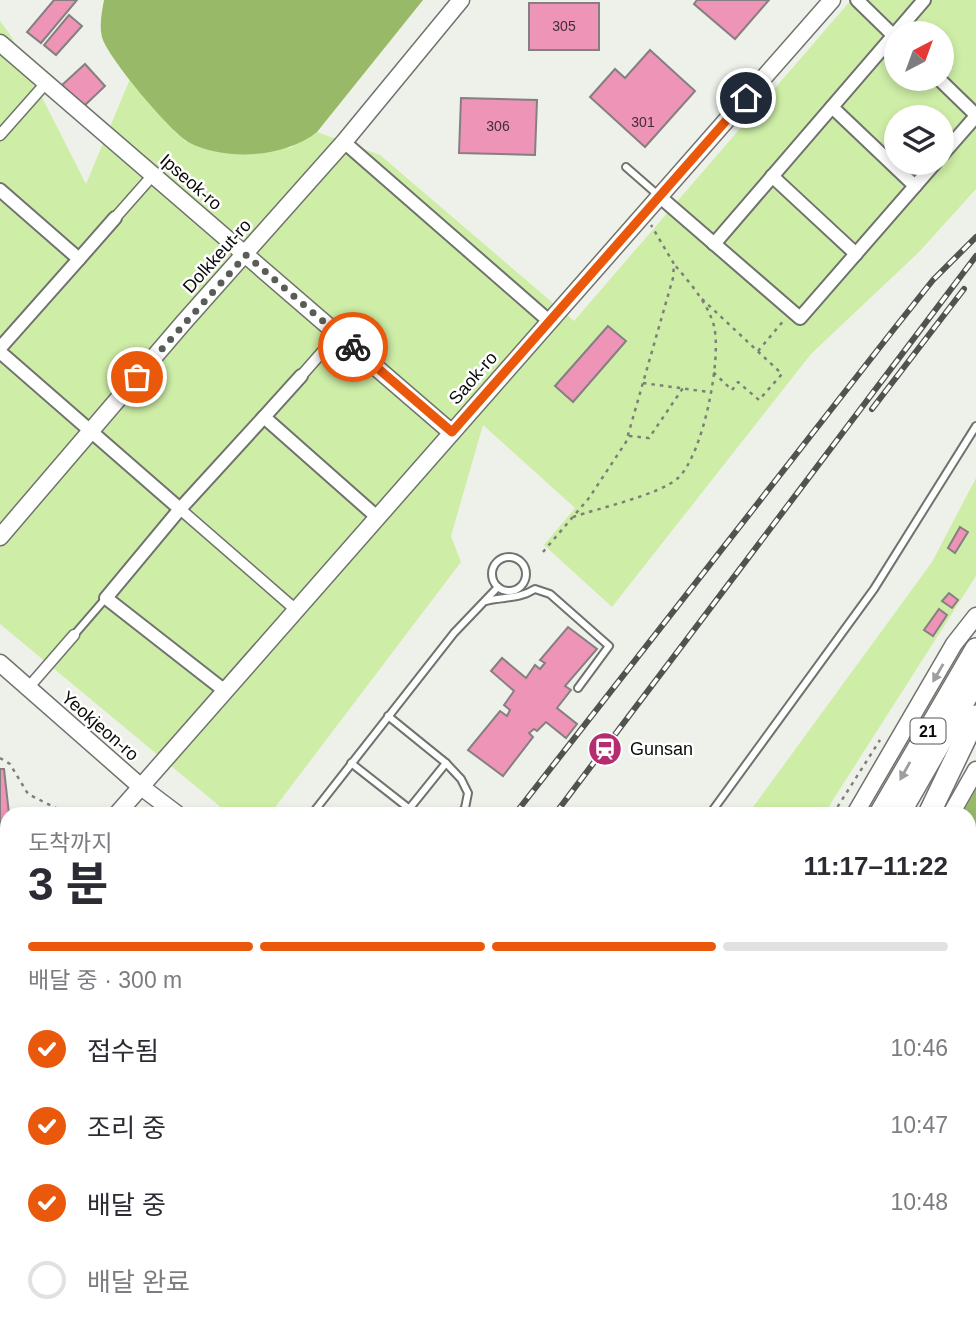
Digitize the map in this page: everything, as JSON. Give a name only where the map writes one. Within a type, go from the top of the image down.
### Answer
[{"type":"highway","name":"21","points":[[884,807],[976,649]]},
{"type":"highway","name":"21","points":[[903,807],[976,680]]},
{"type":"highway","points":[[932,807],[976,716]]},
{"type":"street","name":"Dolkkeut-ro","points":[[0,537],[184,322],[344,142],[461,0]]},
{"type":"street","name":"Saok-ro","points":[[123,807],[832,0]]},
{"type":"street","points":[[857,0],[884,26]]},
{"type":"street","points":[[907,21],[924,0]]},
{"type":"street","name":"Ipseok-ro","points":[[0,43],[452,432]]},
{"type":"street","points":[[714,244],[884,48]]},
{"type":"street","points":[[0,135],[46,83]]},
{"type":"street","points":[[951,91],[976,115],[954,141]]},
{"type":"street","points":[[832,107],[915,186]]},
{"type":"street","points":[[344,142],[549,321]]},
{"type":"street","points":[[153,175],[0,350],[296,610]]},
{"type":"street","points":[[659,196],[800,318],[925,175]]},
{"type":"street","points":[[772,176],[856,254]]},
{"type":"street","points":[[0,190],[79,259]]},
{"type":"street","points":[[225,691],[106,597],[180,509],[338,334]]},
{"type":"street","points":[[264,417],[377,517]]},
{"type":"street","points":[[859,807],[954,644],[976,616]]},
{"type":"street","points":[[28,688],[74,635]]},
{"type":"street","name":"Yeokjeon-ro","points":[[0,663],[140,786],[168,807]]},
{"type":"street","points":[[955,807],[976,769]]},
{"type":"lane","points":[[626,167],[659,196]]},
{"type":"lane","points":[[715,807],[874,589],[976,426]]},
{"type":"lane","points":[[510,557],[520,561],[527,576],[522,586],[512,591],[499,587],[492,575],[496,564],[510,557]]},
{"type":"lane","points":[[317,807],[454,633],[499,587]]},
{"type":"lane","points":[[484,602],[500,597],[514,600],[535,589],[550,594],[609,646],[578,688]]},
{"type":"lane","points":[[74,635],[106,597]]},
{"type":"lane","points":[[388,716],[461,779],[468,793],[465,807]]},
{"type":"lane","points":[[351,763],[402,807]]},
{"type":"lane","points":[[410,807],[446,764]]},
{"type":"path","points":[[643,214],[674,264],[699,296],[782,374],[759,400],[738,382],[732,390],[713,372]]},
{"type":"path","points":[[543,552],[617,458],[628,436],[641,382],[673,278],[674,264]]},
{"type":"path","points":[[573,517],[665,487],[676,479],[692,460],[698,448],[717,347],[713,324],[699,296]]},
{"type":"path","points":[[758,351],[792,312]]},
{"type":"path","points":[[641,382],[709,392]]},
{"type":"path","points":[[628,436],[649,438],[683,388]]},
{"type":"path","points":[[0,758],[10,764],[28,794],[54,807]]},
{"type":"green space","points":[[104,0],[423,0],[317,132],[304,141],[272,152],[238,154],[221,153],[190,143],[169,125],[141,94],[115,61],[102,37]]},
{"type":"green space","points":[[851,0],[976,0],[976,189],[919,252],[811,354],[612,607],[544,545],[575,508],[483,425],[451,536],[461,562],[275,807],[221,807],[0,624],[0,21],[11,36],[86,184],[130,79],[186,142],[290,148],[317,132],[380,155],[574,321]]},
{"type":"green space","points":[[976,478],[976,576],[828,807],[753,807],[932,562]]},
{"type":"green space","points":[[976,789],[976,807],[966,807]]},
{"type":"building","points":[[54,0],[77,0],[41,43],[27,32]]},
{"type":"building","points":[[697,0],[769,0],[735,39],[694,4]]},
{"type":"building","points":[[529,3],[599,3],[599,50],[529,50]]},
{"type":"building","points":[[69,15],[82,26],[56,55],[44,45]]},
{"type":"building","points":[[650,50],[695,91],[645,147],[590,97],[615,69],[625,78]]},
{"type":"building","points":[[85,64],[105,86],[83,107],[62,85]]},
{"type":"building","points":[[461,98],[537,100],[535,155],[459,153]]},
{"type":"building","points":[[608,326],[626,341],[573,402],[555,386]]},
{"type":"building","points":[[960,527],[968,532],[955,553],[948,548]]},
{"type":"building","points":[[949,593],[958,600],[952,608],[942,601]]},
{"type":"building","points":[[939,609],[947,615],[933,636],[924,630]]},
{"type":"building","points":[[568,627],[597,649],[565,686],[571,690],[557,708],[577,724],[566,738],[546,722],[537,731],[534,729],[529,733],[533,737],[503,776],[468,750],[500,711],[507,716],[510,710],[504,705],[514,691],[491,671],[502,658],[526,678],[535,665],[540,669],[545,663],[540,660]]},
{"type":"building","points":[[0,769],[4,769],[8,807],[0,807]]},
{"type":"railway","points":[[520,807],[933,280],[976,237]]},
{"type":"railway","points":[[560,807],[976,256]]},
{"type":"railway","points":[[872,409],[964,289]]},
{"type":"way so far","points":[[137,377],[246,255],[353,347]]},
{"type":"place","name":"Gunsan","points":[[605,749]]},
{"type":"route","points":[[353,347],[452,432],[746,98]]}]
